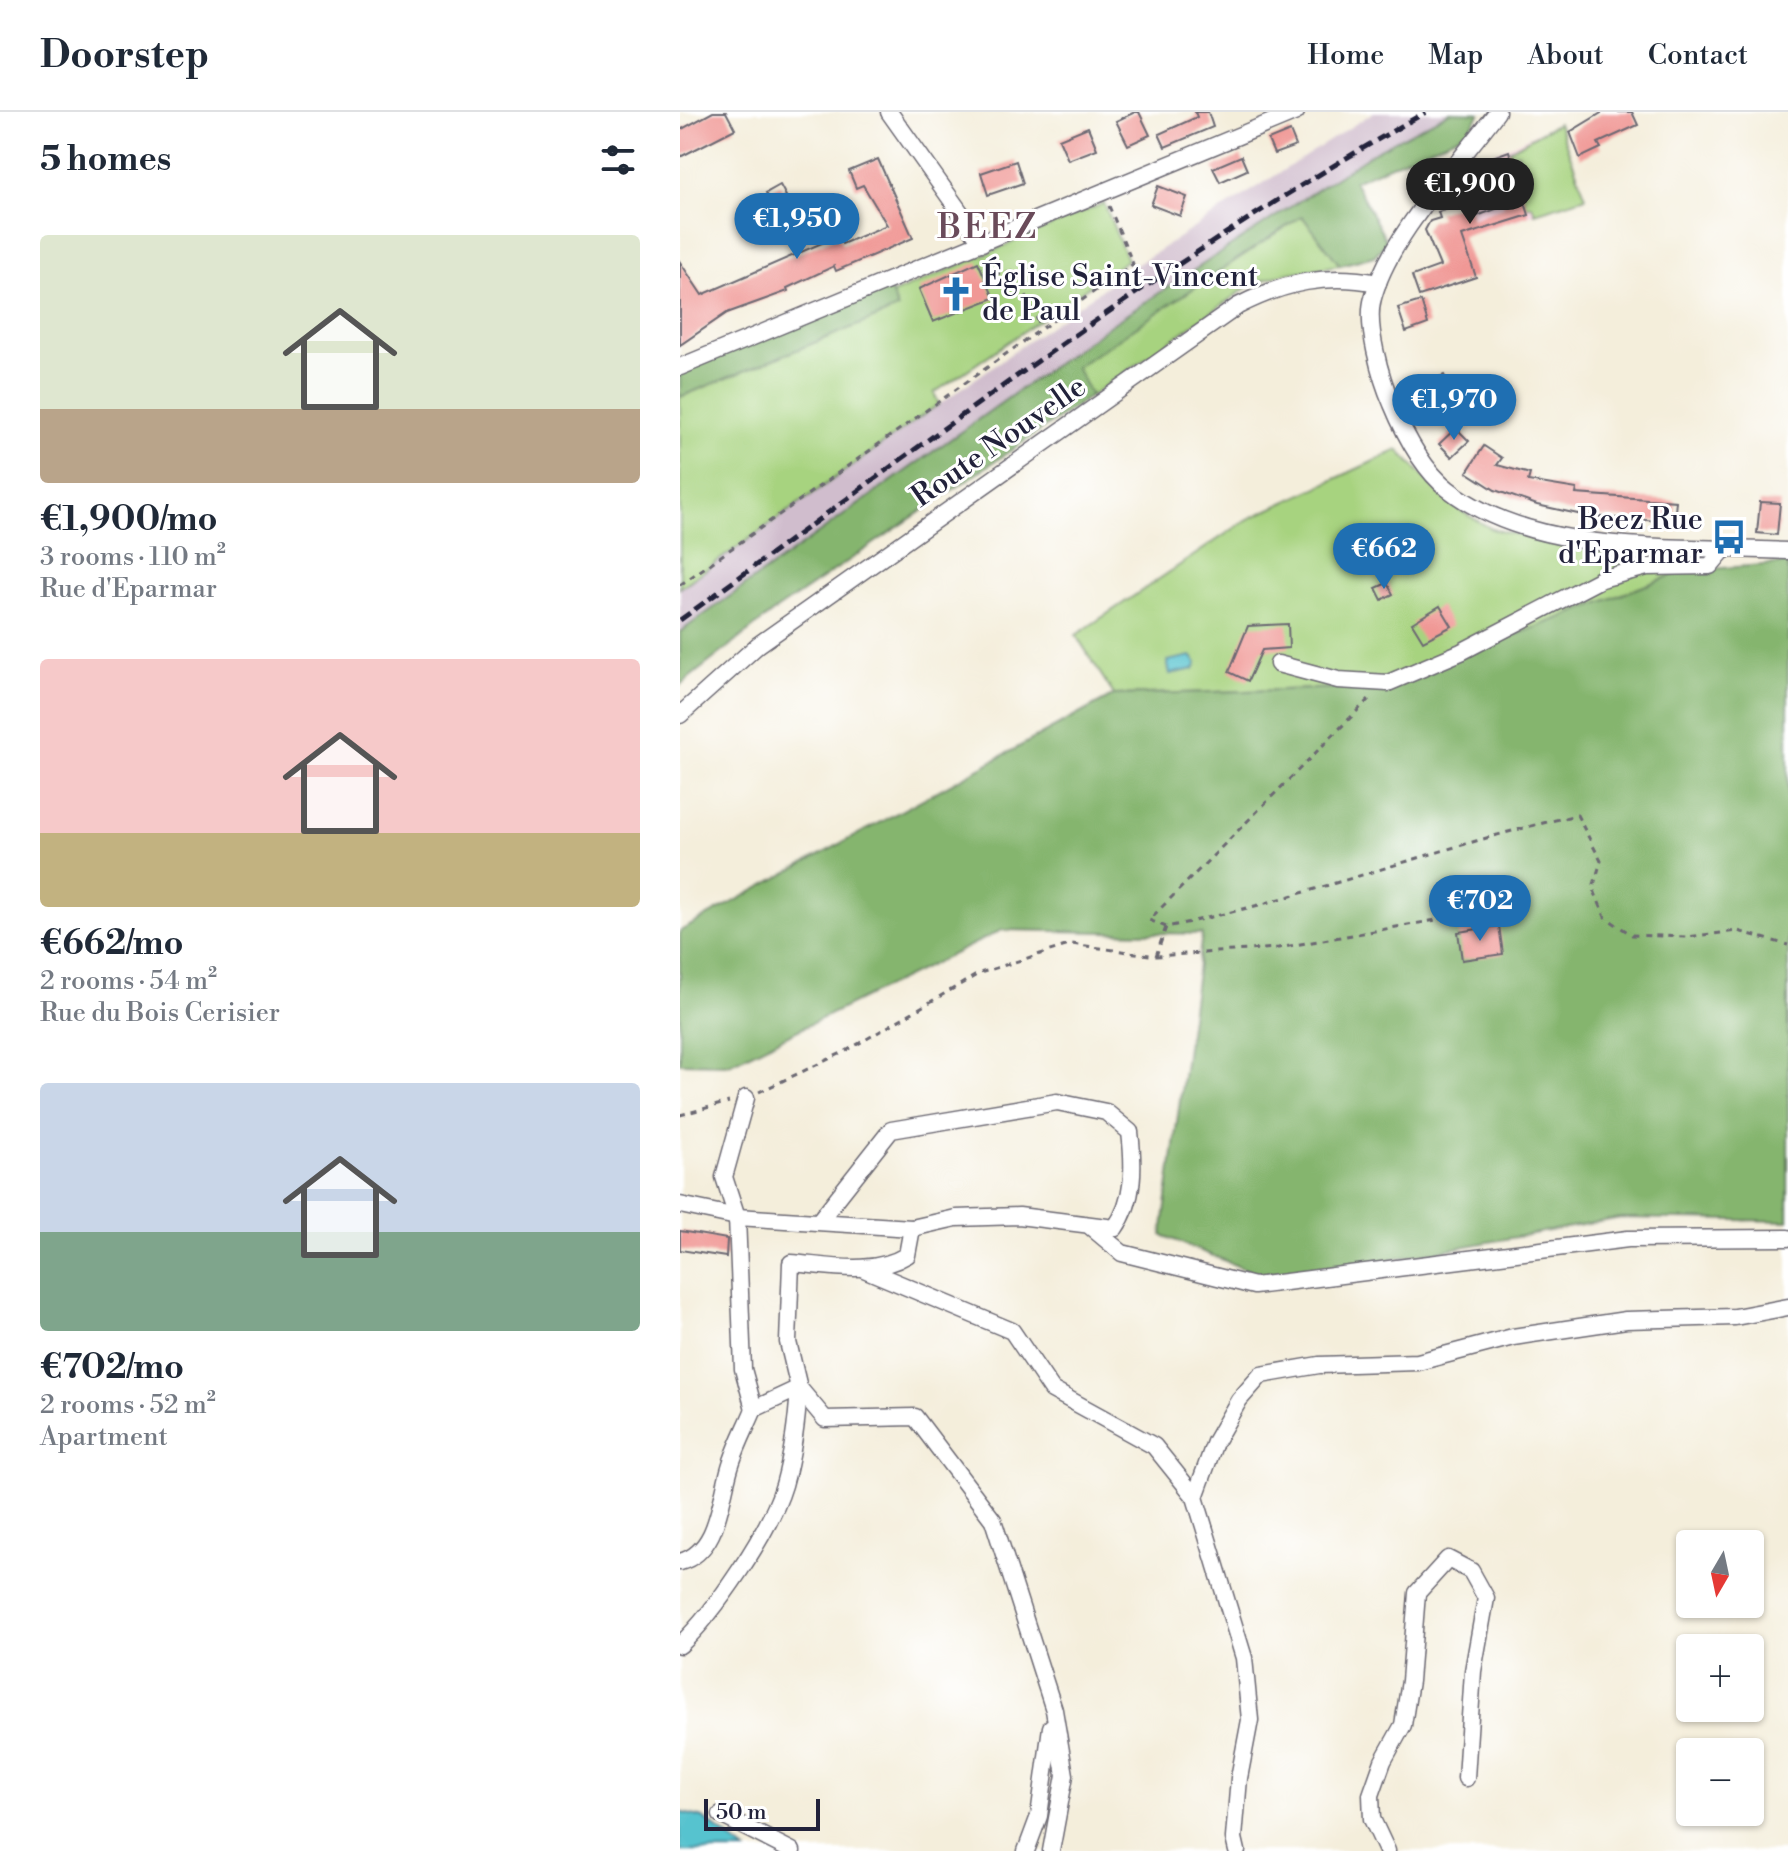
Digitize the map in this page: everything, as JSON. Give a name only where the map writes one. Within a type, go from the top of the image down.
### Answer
[{"type":"street","points":[[889,112],[982,243]]},
{"type":"street","points":[[680,367],[1296,112]]},
{"type":"street","points":[[1497,112],[1432,195],[1378,283],[1371,300],[1383,385],[1423,461],[1445,487],[1479,510],[1531,529],[1592,541],[1788,551]]},
{"type":"street","name":"Route Nouvelle","points":[[680,715],[758,645],[1238,306],[1274,288],[1309,280],[1345,277],[1378,283]]},
{"type":"street","points":[[1278,664],[1338,680],[1388,683],[1461,652],[1601,579],[1647,567],[1710,566],[1726,547]]},
{"type":"street","points":[[680,1562],[691,1559],[709,1537],[722,1506],[731,1462],[754,1409],[743,1369],[737,1217],[724,1177],[746,1098]]},
{"type":"street","points":[[680,1205],[737,1217],[912,1228],[956,1218],[1019,1216],[1115,1228],[1128,1210],[1133,1161],[1130,1132],[1106,1112],[1057,1102],[891,1130],[820,1220]]},
{"type":"street","points":[[1091,1227],[1122,1253],[1254,1286],[1628,1239],[1788,1238]]},
{"type":"street","points":[[680,1645],[698,1628],[749,1554],[783,1488],[797,1429],[799,1388],[788,1342],[791,1263],[863,1268],[890,1266],[907,1255],[912,1228]]},
{"type":"street","points":[[863,1268],[1012,1331],[1052,1390],[1154,1446],[1195,1497],[1244,1658],[1250,1720],[1239,1778],[1234,1838],[1237,1851]]},
{"type":"street","points":[[1195,1497],[1215,1442],[1239,1400],[1261,1375],[1319,1365],[1418,1362],[1513,1337],[1626,1320],[1735,1317],[1788,1307]]},
{"type":"street","points":[[754,1409],[799,1388]]},
{"type":"street","points":[[799,1388],[825,1419],[915,1417],[993,1520],[1054,1710],[1065,1775],[1051,1851]]},
{"type":"street","points":[[1387,1851],[1372,1819],[1371,1795],[1383,1761],[1403,1725],[1417,1593],[1448,1559],[1471,1571],[1486,1598],[1473,1671],[1466,1778]]},
{"type":"street","points":[[1026,1851],[1039,1816],[1054,1710]]},
{"type":"street","points":[[721,1815],[792,1851]]},
{"type":"path","points":[[680,585],[1133,264],[1103,192]]},
{"type":"path","points":[[982,243],[995,278],[987,282]]},
{"type":"path","points":[[994,274],[1015,271],[1041,328]]},
{"type":"path","points":[[1388,683],[1149,920],[1166,927],[1241,912],[1409,859],[1577,815],[1601,861],[1593,888],[1605,917],[1632,935],[1686,937],[1738,931],[1788,945]]},
{"type":"path","points":[[680,1115],[746,1098],[846,1051],[980,973],[1072,944],[1156,956],[1278,948],[1476,913]]},
{"type":"path","points":[[1156,956],[1166,927]]},
{"type":"shaded area","points":[[1374,112],[1450,112],[1374,152],[1109,326],[680,632],[680,588],[1133,267]]},
{"type":"shaded area","points":[[1558,123],[1586,197],[1477,232],[1467,199],[1456,183],[1473,163]]},
{"type":"green space","points":[[1450,112],[1480,113],[1468,132],[1354,181],[1387,242],[1374,256],[1340,265],[1302,216],[1076,367],[1091,396],[776,610],[680,685],[680,632],[1109,326],[1374,152]]},
{"type":"green space","points":[[1558,123],[1586,197],[1535,213],[1532,205],[1526,207],[1514,166],[1521,163],[1518,153],[1510,155],[1509,150]]},
{"type":"green space","points":[[1104,203],[1127,260],[934,393],[939,404],[680,588],[680,397],[897,309],[892,294]]},
{"type":"green space","points":[[1302,216],[1340,265],[1283,274],[1252,284],[1091,396],[1075,367]]},
{"type":"green space","points":[[887,282],[898,309],[680,397],[680,367]]},
{"type":"green space","points":[[1398,450],[1451,505],[1492,529],[1683,571],[1380,687],[1114,695],[1076,635],[1248,519]]},
{"type":"green space","points":[[1788,563],[1788,1221],[1621,1218],[1274,1281],[1162,1235],[1202,934],[1002,930],[729,1064],[680,1063],[680,931],[1114,695],[1380,687],[1683,571]]},
{"type":"water","points":[[1191,656],[1197,663],[1194,669],[1170,674],[1167,661]]},
{"type":"water","points":[[680,1812],[703,1818],[746,1851],[680,1851]]},
{"type":"building","points":[[713,112],[726,112],[735,129],[680,157],[680,130]]},
{"type":"building","points":[[1139,112],[1150,135],[1128,145],[1116,121]]},
{"type":"building","points":[[1195,112],[1208,112],[1213,127],[1165,147],[1159,134],[1197,117]]},
{"type":"building","points":[[1603,112],[1632,112],[1638,125],[1598,143],[1601,148],[1580,158],[1570,132]]},
{"type":"building","points":[[1088,127],[1097,149],[1068,160],[1059,139]]},
{"type":"building","points":[[1290,131],[1296,146],[1274,154],[1268,140]]},
{"type":"building","points":[[1509,151],[1529,215],[1462,236],[1476,277],[1419,296],[1412,276],[1440,266],[1425,230],[1430,221],[1440,218],[1438,212],[1468,203],[1472,218],[1504,206],[1495,179],[1479,184],[1473,164]]},
{"type":"building","points":[[1241,156],[1247,170],[1220,182],[1213,168]]},
{"type":"building","points":[[878,159],[913,238],[836,271],[834,266],[787,288],[788,291],[727,313],[680,345],[680,262],[702,295],[838,236],[842,244],[887,225],[863,185],[856,188],[849,171]]},
{"type":"building","points":[[1016,161],[1023,183],[988,195],[981,173]]},
{"type":"building","points":[[780,185],[786,196],[772,204],[766,193]]},
{"type":"building","points":[[1158,186],[1187,197],[1180,216],[1151,205]]},
{"type":"building","name":"Église Saint-Vincent de Paul","points":[[978,262],[994,298],[933,322],[919,289]]},
{"type":"building","points":[[1421,301],[1428,324],[1406,332],[1398,308]]},
{"type":"building","points":[[1444,375],[1454,397],[1428,409],[1418,386]]},
{"type":"building","points":[[1456,428],[1469,441],[1452,457],[1439,444]]},
{"type":"building","points":[[1484,446],[1502,458],[1497,465],[1530,474],[1528,481],[1577,489],[1576,494],[1676,501],[1674,522],[1587,516],[1537,505],[1495,490],[1467,472]]},
{"type":"building","points":[[1760,502],[1780,503],[1777,535],[1757,533]]},
{"type":"building","points":[[1387,583],[1393,594],[1382,600],[1376,588]]},
{"type":"building","points":[[1440,606],[1452,626],[1423,641],[1412,623]]},
{"type":"building","points":[[1288,624],[1289,648],[1262,650],[1248,681],[1229,672],[1248,626]]},
{"type":"building","points":[[1499,926],[1503,954],[1462,960],[1458,932]]},
{"type":"building","points":[[680,1231],[727,1239],[726,1257],[680,1250]]},
{"type":"railway","points":[[680,620],[1139,291],[1328,169],[1426,112]]},
{"type":"place","name":"Église Saint-Vincent de Paul","points":[[956,294]]},
{"type":"place","name":"Beez Rue d'Eparmar","points":[[1729,537]]},
{"type":"district","name":"BEEZ","points":[[988,228]]}]
